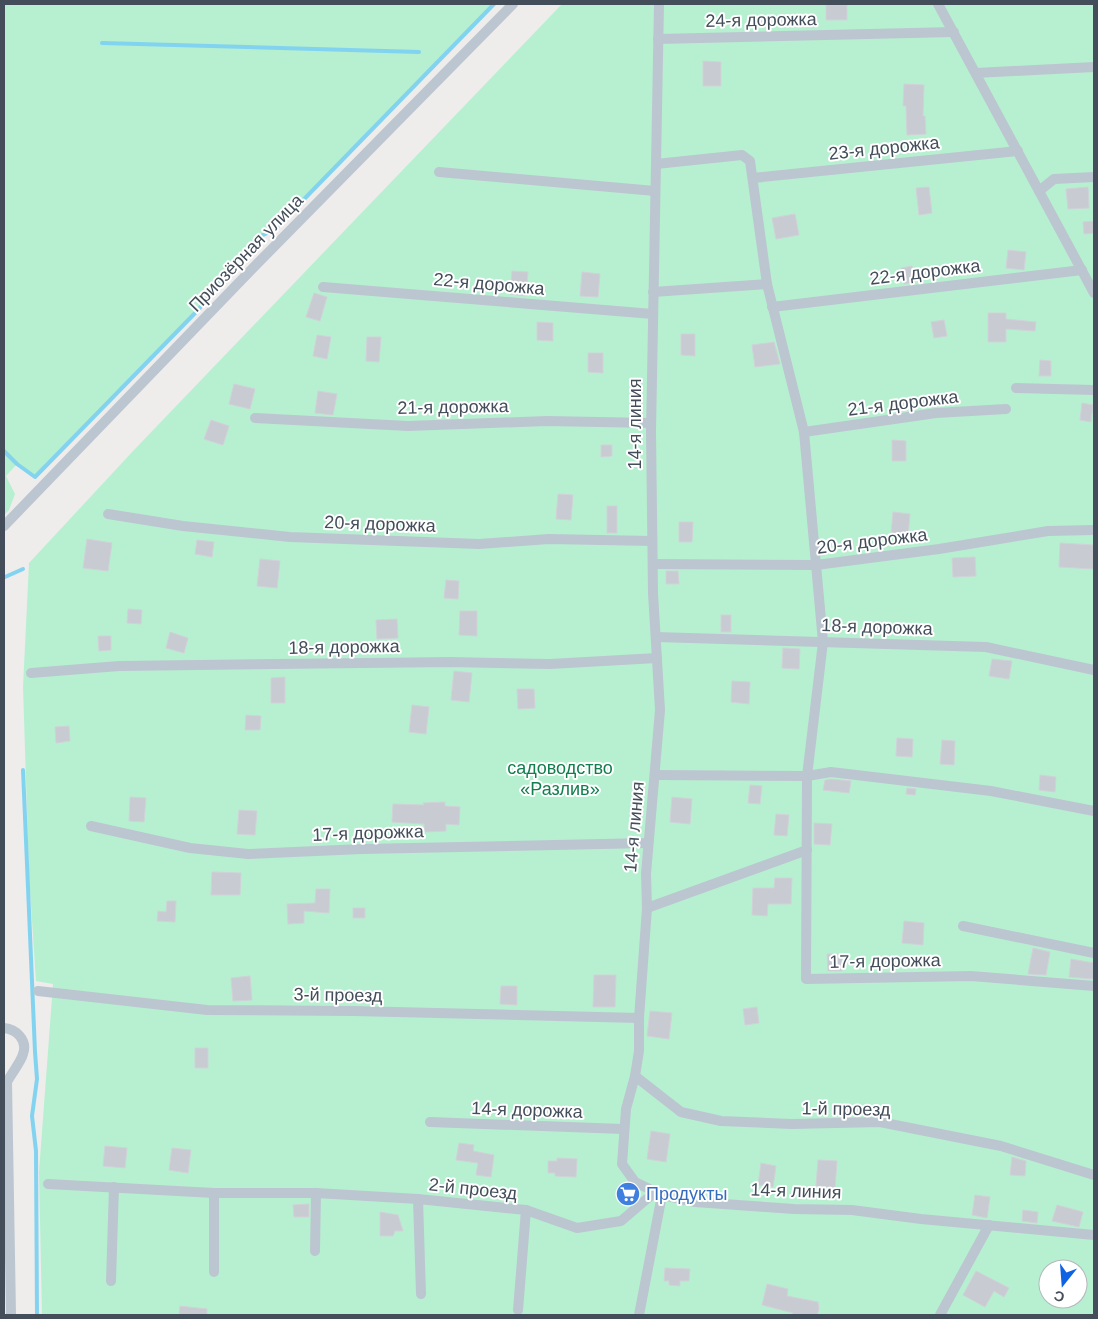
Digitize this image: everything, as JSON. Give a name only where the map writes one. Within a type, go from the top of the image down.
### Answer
[{"type":"street","name":"Приозёрная улица","points":[[4,526],[252,269],[513,4]]},
{"type":"street","name":"14-я линия","points":[[659,4],[651,423],[652,541],[660,710],[646,874],[647,908],[639,1018],[639,1051],[635,1076],[626,1109],[623,1129],[622,1164],[635,1182],[658,1193],[695,1202],[794,1209],[852,1210],[921,1219],[1094,1235]]},
{"type":"street","points":[[938,4],[1094,293]]},
{"type":"street","name":"24-я дорожка","points":[[658,38],[954,32]]},
{"type":"street","points":[[976,73],[1094,67]]},
{"type":"street","name":"23-я дорожка","points":[[753,178],[1018,151]]},
{"type":"street","name":"17-я дорожка","points":[[656,164],[742,155],[750,161],[766,284],[804,432],[823,642],[806,776],[806,979],[970,976],[1094,986]]},
{"type":"street","points":[[439,172],[655,191]]},
{"type":"street","points":[[1039,191],[1054,179],[1094,177]]},
{"type":"street","name":"22-я дорожка","points":[[772,307],[1082,270]]},
{"type":"street","points":[[653,292],[766,284]]},
{"type":"street","name":"22-я дорожка","points":[[323,287],[653,314]]},
{"type":"street","points":[[1016,388],[1094,390]]},
{"type":"street","name":"21-я дорожка","points":[[804,432],[936,413],[1006,409]]},
{"type":"street","name":"21-я дорожка","points":[[256,418],[408,426],[547,421],[651,423]]},
{"type":"street","name":"20-я дорожка","points":[[108,514],[183,526],[290,537],[479,544],[549,539],[652,541]]},
{"type":"street","name":"20-я дорожка","points":[[653,564],[816,565],[939,549],[1048,531],[1094,530]]},
{"type":"street","name":"18-я дорожка","points":[[656,637],[986,647],[1094,670]]},
{"type":"street","name":"18-я дорожка","points":[[31,673],[119,666],[450,662],[550,664],[657,658]]},
{"type":"street","points":[[655,775],[806,776],[830,772],[972,789],[1094,812]]},
{"type":"street","name":"17-я дорожка","points":[[91,826],[190,848],[248,854],[362,849],[648,843]]},
{"type":"street","points":[[647,908],[807,850]]},
{"type":"street","points":[[963,926],[1094,953]]},
{"type":"street","name":"3-й проезд","points":[[38,991],[207,1010],[354,1011],[639,1018]]},
{"type":"street","points":[[4,1028],[16,1032],[22,1039],[24,1046],[24,1054],[5,1081],[6,1196],[11,1315]]},
{"type":"street","name":"1-й проезд","points":[[635,1076],[681,1112],[721,1121],[792,1124],[880,1122],[1001,1146],[1094,1174]]},
{"type":"street","name":"14-я дорожка","points":[[430,1122],[623,1129]]},
{"type":"street","name":"2-й проезд","points":[[48,1184],[214,1193],[316,1193],[418,1199],[526,1210],[577,1228],[621,1221],[658,1193]]},
{"type":"street","points":[[111,1281],[114,1187]]},
{"type":"street","points":[[214,1193],[214,1272]]},
{"type":"street","points":[[315,1251],[316,1193]]},
{"type":"street","points":[[639,1315],[658,1193]]},
{"type":"street","name":"2-й проезд","points":[[418,1199],[421,1294]]},
{"type":"street","name":"2-й проезд","points":[[518,1310],[526,1210]]},
{"type":"street","points":[[940,1315],[989,1225]]},
{"type":"green space","points":[[4,4],[494,4],[275,229],[255,239],[237,258],[199,309],[35,477],[17,464],[6,476],[15,494],[9,510],[4,515]]},
{"type":"green space","name":"садоводство «Разлив»","points":[[562,4],[1094,4],[1094,1315],[42,1315],[39,1172],[53,984],[36,981],[29,875],[23,687],[29,563],[134,450]]},
{"type":"building","points":[[826,5],[847,5],[847,20],[826,20]]},
{"type":"building","points":[[703,61],[721,62],[721,86],[703,86]]},
{"type":"building","points":[[904,84],[924,85],[923,116],[925,116],[926,134],[907,135],[906,106],[903,106]]},
{"type":"building","points":[[929,187],[932,213],[919,215],[916,188]]},
{"type":"building","points":[[1088,187],[1089,208],[1068,209],[1066,189]]},
{"type":"building","points":[[795,214],[799,235],[776,239],[772,218]]},
{"type":"building","points":[[1094,221],[1094,233],[1084,234],[1083,222]]},
{"type":"building","points":[[1008,250],[1026,252],[1024,270],[1006,268]]},
{"type":"building","points":[[912,266],[915,282],[904,284],[901,268]]},
{"type":"building","points":[[512,271],[528,272],[526,296],[510,294]]},
{"type":"building","points":[[582,272],[600,274],[598,297],[580,296]]},
{"type":"building","points":[[314,293],[327,297],[320,321],[306,317]]},
{"type":"building","points":[[988,313],[1006,313],[1006,319],[1036,322],[1035,331],[1006,329],[1006,342],[988,342]]},
{"type":"building","points":[[944,320],[947,336],[934,338],[931,322]]},
{"type":"building","points":[[537,322],[553,323],[553,341],[537,340]]},
{"type":"building","points":[[681,334],[695,334],[695,356],[681,355]]},
{"type":"building","points":[[317,335],[331,337],[327,359],[313,356]]},
{"type":"building","points":[[367,337],[381,337],[379,362],[366,361]]},
{"type":"building","points":[[774,342],[780,364],[755,367],[752,345]]},
{"type":"building","points":[[588,353],[603,353],[603,373],[588,372]]},
{"type":"building","points":[[1040,360],[1051,361],[1051,376],[1039,376]]},
{"type":"building","points":[[234,384],[255,389],[250,409],[229,404]]},
{"type":"building","points":[[318,391],[337,394],[333,415],[315,413]]},
{"type":"building","points":[[1082,403],[1093,405],[1091,422],[1080,420]]},
{"type":"building","points":[[211,420],[229,426],[223,445],[204,439]]},
{"type":"building","points":[[892,440],[906,441],[906,461],[892,461]]},
{"type":"building","points":[[601,445],[612,445],[612,456],[601,457]]},
{"type":"building","points":[[558,494],[573,495],[571,520],[556,519]]},
{"type":"building","points":[[607,506],[617,506],[617,533],[607,533]]},
{"type":"building","points":[[893,512],[910,514],[908,535],[891,534]]},
{"type":"building","points":[[679,522],[693,522],[692,542],[679,542]]},
{"type":"building","points":[[87,539],[112,543],[108,571],[83,568]]},
{"type":"building","points":[[197,540],[214,542],[212,557],[195,554]]},
{"type":"building","points":[[1060,543],[1094,545],[1094,569],[1059,567]]},
{"type":"building","points":[[975,557],[976,576],[953,577],[952,558]]},
{"type":"building","points":[[260,559],[280,561],[277,588],[257,586]]},
{"type":"building","points":[[666,571],[678,571],[679,584],[666,584]]},
{"type":"building","points":[[446,580],[459,581],[458,599],[444,598]]},
{"type":"building","points":[[128,609],[142,610],[141,624],[127,623]]},
{"type":"building","points":[[460,611],[477,611],[477,636],[459,635]]},
{"type":"building","points":[[721,615],[731,615],[731,632],[721,632]]},
{"type":"building","points":[[397,619],[398,638],[377,639],[376,620]]},
{"type":"building","points":[[170,632],[188,638],[184,653],[166,648]]},
{"type":"building","points":[[98,636],[111,636],[111,650],[99,651]]},
{"type":"building","points":[[783,648],[800,649],[799,669],[782,668]]},
{"type":"building","points":[[992,659],[1012,661],[1009,679],[989,676]]},
{"type":"building","points":[[454,671],[472,673],[469,702],[451,700]]},
{"type":"building","points":[[285,677],[285,703],[271,703],[271,678]]},
{"type":"building","points":[[732,681],[750,682],[749,704],[731,702]]},
{"type":"building","points":[[517,689],[534,689],[535,708],[518,709]]},
{"type":"building","points":[[412,705],[429,707],[426,734],[409,732]]},
{"type":"building","points":[[246,715],[261,716],[260,730],[245,730]]},
{"type":"building","points":[[69,726],[70,741],[56,743],[55,727]]},
{"type":"building","points":[[897,738],[913,739],[912,757],[896,756]]},
{"type":"building","points":[[942,740],[955,741],[954,765],[940,764]]},
{"type":"building","points":[[1040,775],[1056,777],[1055,792],[1039,790]]},
{"type":"building","points":[[825,780],[851,781],[849,793],[823,790]]},
{"type":"building","points":[[750,785],[762,786],[760,804],[748,803]]},
{"type":"building","points":[[907,788],[916,789],[915,795],[906,794]]},
{"type":"building","points":[[130,797],[146,798],[144,822],[129,821]]},
{"type":"building","points":[[672,797],[692,799],[690,824],[670,822]]},
{"type":"building","points":[[445,802],[445,806],[460,807],[459,825],[446,824],[446,831],[425,832],[424,824],[392,822],[393,804],[424,805],[423,803]]},
{"type":"building","points":[[239,810],[257,811],[255,835],[237,834]]},
{"type":"building","points":[[776,814],[789,815],[787,836],[774,835]]},
{"type":"building","points":[[814,823],[832,824],[830,845],[814,844]]},
{"type":"building","points":[[212,872],[241,873],[240,895],[211,895]]},
{"type":"building","points":[[775,878],[792,878],[791,904],[768,904],[767,916],[752,915],[753,888],[774,888]]},
{"type":"building","points":[[316,889],[330,889],[329,913],[304,911],[304,923],[288,924],[287,904],[315,903]]},
{"type":"building","points":[[167,901],[176,901],[175,922],[157,921],[158,911],[166,912]]},
{"type":"building","points":[[353,908],[365,908],[365,918],[353,918]]},
{"type":"building","points":[[904,921],[924,923],[923,945],[902,943]]},
{"type":"building","points":[[1033,948],[1050,952],[1046,975],[1028,974]]},
{"type":"building","points":[[827,954],[842,954],[842,971],[828,971]]},
{"type":"building","points":[[1071,959],[1094,963],[1094,979],[1069,977]]},
{"type":"building","points":[[594,975],[616,975],[615,1007],[593,1007]]},
{"type":"building","points":[[250,976],[252,1000],[233,1001],[231,978]]},
{"type":"building","points":[[501,986],[517,986],[517,1005],[500,1004]]},
{"type":"building","points":[[757,1007],[759,1023],[745,1025],[743,1009]]},
{"type":"building","points":[[650,1011],[672,1013],[669,1039],[647,1036]]},
{"type":"building","points":[[195,1048],[208,1048],[208,1068],[195,1068]]},
{"type":"building","points":[[651,1131],[670,1134],[666,1162],[647,1159]]},
{"type":"building","points":[[459,1143],[474,1145],[473,1151],[494,1155],[491,1177],[476,1175],[478,1163],[456,1160]]},
{"type":"building","points":[[105,1146],[127,1148],[125,1168],[103,1166]]},
{"type":"building","points":[[172,1148],[191,1150],[188,1173],[169,1170]]},
{"type":"building","points":[[1012,1157],[1026,1161],[1025,1176],[1010,1175]]},
{"type":"building","points":[[557,1158],[577,1159],[576,1177],[555,1176],[555,1173],[548,1173],[548,1161],[557,1161]]},
{"type":"building","points":[[818,1160],[837,1161],[835,1188],[816,1186]]},
{"type":"building","points":[[761,1163],[776,1166],[773,1187],[758,1185]]},
{"type":"building","name":"Продукты","points":[[620,1188],[636,1190],[636,1199],[621,1200]]},
{"type":"building","points":[[975,1195],[990,1197],[987,1218],[972,1215]]},
{"type":"building","points":[[309,1204],[309,1217],[294,1217],[293,1205]]},
{"type":"building","points":[[1057,1205],[1083,1212],[1079,1227],[1052,1221]]},
{"type":"building","points":[[1023,1210],[1038,1212],[1037,1223],[1022,1221]]},
{"type":"building","points":[[380,1212],[398,1215],[403,1231],[395,1231],[393,1236],[380,1236]]},
{"type":"building","points":[[665,1268],[690,1269],[689,1281],[680,1281],[680,1286],[669,1285],[669,1281],[664,1281]]},
{"type":"building","points":[[976,1271],[1009,1288],[1004,1297],[994,1291],[985,1307],[963,1295]]},
{"type":"building","points":[[767,1284],[788,1289],[787,1296],[818,1302],[819,1309],[817,1315],[792,1315],[793,1313],[762,1305]]},
{"type":"building","points":[[180,1306],[207,1309],[207,1315],[179,1315]]},
{"type":"waterway","points":[[255,239],[275,229],[494,4]]},
{"type":"waterway","points":[[102,43],[419,52]]},
{"type":"waterway","points":[[4,451],[17,464],[35,477],[199,309],[237,258]]},
{"type":"waterway","points":[[5,577],[23,569]]},
{"type":"waterway","points":[[23,770],[37,1079],[32,1116],[36,1151],[37,1315]]},
{"type":"place","name":"Продукты","points":[[628,1194]]}]
